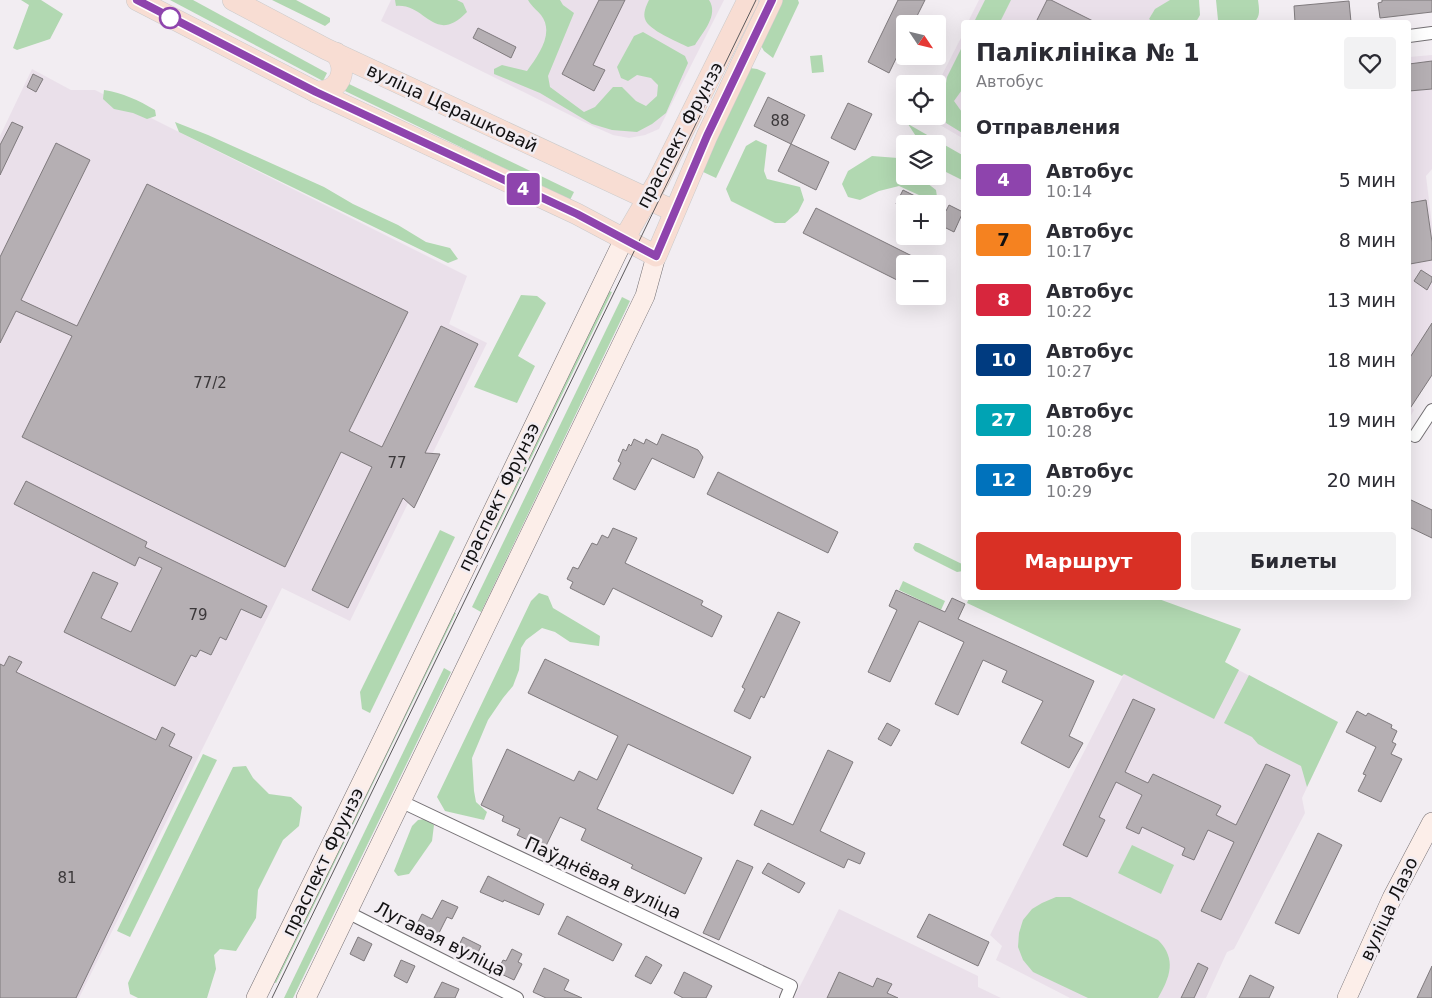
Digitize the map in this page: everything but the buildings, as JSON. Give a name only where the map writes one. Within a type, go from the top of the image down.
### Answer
[{"type":"main road","points":[[137,0],[316,92],[577,214],[656,256]]},
{"type":"main road","name":"вуліца Церашковай","points":[[233,0],[336,53],[563,161],[674,211]]},
{"type":"main road","name":"праспект Фрунзэ","points":[[256,998],[380,746],[624,239],[658,181],[685,129],[748,0]]},
{"type":"main road","name":"праспект Фрунзэ","points":[[306,998],[642,301],[656,256],[674,211],[707,136],[772,0]]},
{"type":"main road","points":[[316,92],[328,90],[341,77],[342,65],[336,53]]},
{"type":"main road","name":"вуліца Лазо","points":[[1347,998],[1392,898],[1432,822]]},
{"type":"street","points":[[1411,36],[1432,33]]},
{"type":"street","points":[[1414,436],[1432,410]]},
{"type":"street","name":"Паўднёвая вуліца","points":[[400,801],[789,992]]},
{"type":"street","name":"Лугавая вуліца","points":[[347,912],[518,998]]},
{"type":"shaded area","points":[[391,0],[724,0],[659,129],[645,135],[629,138],[613,135],[588,124],[381,21]]},
{"type":"shaded area","points":[[979,0],[1184,0],[1176,20],[969,20]]},
{"type":"shaded area","points":[[961,38],[961,137],[940,125],[946,125],[946,75],[942,75]]},
{"type":"shaded area","points":[[1432,55],[1432,169],[1426,176],[1432,225],[1432,375],[1411,407],[1411,57]]},
{"type":"shaded area","points":[[32,69],[71,90],[95,90],[467,276],[449,324],[487,343],[350,621],[282,588],[79,998],[0,998],[0,136]]},
{"type":"shaded area","points":[[1148,623],[1338,722],[1302,798],[1305,813],[1234,949],[1227,952],[1206,998],[1070,998],[996,960],[1002,946],[990,935],[1123,676]]},
{"type":"shaded area","points":[[839,909],[978,976],[978,987],[1001,998],[794,998]]},
{"type":"green space","points":[[21,0],[41,0],[63,14],[50,39],[17,50],[13,48],[29,5]]},
{"type":"green space","points":[[170,0],[193,0],[327,73],[323,81]]},
{"type":"green space","points":[[272,0],[296,0],[330,18],[330,22],[325,26]]},
{"type":"green space","points":[[395,0],[457,0],[463,3],[467,12],[456,21],[446,25],[438,24],[430,21],[415,10],[396,6]]},
{"type":"green space","points":[[528,0],[560,0],[563,5],[574,13],[548,76],[550,87],[584,112],[595,107],[613,87],[622,87],[636,101],[646,106],[657,96],[658,85],[651,78],[637,75],[628,81],[621,78],[617,67],[634,36],[643,32],[685,56],[688,63],[666,113],[652,124],[637,132],[612,130],[592,124],[540,93],[494,74],[494,69],[502,65],[527,71],[540,51],[546,37],[545,22]]},
{"type":"green space","points":[[649,0],[709,0],[712,6],[711,17],[706,29],[695,45],[688,47],[664,35],[647,23],[644,14]]},
{"type":"green space","points":[[780,0],[798,0],[799,3],[773,58],[764,51],[759,42]]},
{"type":"green space","points":[[985,0],[1011,0],[1001,20],[975,20]]},
{"type":"green space","points":[[1170,0],[1199,0],[1200,15],[1197,20],[1150,20],[1149,19],[1155,9]]},
{"type":"green space","points":[[1216,0],[1258,0],[1259,12],[1256,20],[1218,20]]},
{"type":"green space","points":[[961,49],[961,91],[954,101],[961,111],[961,132],[946,123],[947,77]]},
{"type":"green space","points":[[822,55],[824,72],[812,73],[810,56]]},
{"type":"green space","points":[[750,68],[766,73],[716,178],[701,171]]},
{"type":"green space","points":[[349,84],[574,192],[570,200],[345,91]]},
{"type":"green space","points":[[104,90],[124,95],[143,103],[155,110],[156,116],[147,119],[133,113],[114,109],[103,99]]},
{"type":"green space","points":[[175,122],[324,187],[353,204],[398,225],[426,242],[450,248],[458,259],[448,263],[179,132]]},
{"type":"green space","points":[[910,125],[927,135],[915,135]]},
{"type":"green space","points":[[756,140],[767,145],[764,171],[767,179],[800,187],[804,200],[798,212],[785,223],[775,223],[731,201],[726,189],[746,146]]},
{"type":"green space","points":[[946,146],[961,154],[961,180],[946,172]]},
{"type":"green space","points":[[872,156],[896,158],[896,185],[930,185],[936,190],[937,195],[919,195],[899,186],[879,191],[860,200],[848,197],[842,184],[848,171]]},
{"type":"green space","points":[[606,290],[612,292],[496,530],[490,528]]},
{"type":"green space","points":[[521,295],[537,296],[546,303],[518,356],[535,366],[517,403],[474,387]]},
{"type":"green space","points":[[622,297],[630,301],[481,612],[472,607]]},
{"type":"green space","points":[[440,530],[455,537],[370,713],[362,709],[360,692]]},
{"type":"green space","points":[[915,543],[919,543],[961,564],[961,571],[957,572],[915,551],[913,548]]},
{"type":"green space","points":[[903,581],[945,601],[941,610],[899,590]]},
{"type":"green space","points":[[539,593],[548,596],[553,608],[600,636],[599,646],[570,642],[555,632],[542,628],[526,640],[521,648],[519,670],[513,686],[488,720],[472,758],[476,802],[487,812],[484,820],[445,811],[437,797],[531,601]]},
{"type":"green space","points":[[968,600],[1161,600],[1241,629],[1225,662],[1239,670],[1214,719],[1124,674],[1122,676],[967,603]]},
{"type":"green space","points":[[450,610],[456,613],[276,983],[270,980]]},
{"type":"green space","points":[[444,668],[451,672],[293,998],[284,998]]},
{"type":"green space","points":[[1249,675],[1338,722],[1307,787],[1301,766],[1258,744],[1252,737],[1224,723]]},
{"type":"green space","points":[[203,754],[217,760],[130,937],[117,931]]},
{"type":"green space","points":[[246,766],[253,778],[269,794],[291,797],[302,807],[299,826],[283,840],[258,890],[256,918],[236,951],[220,949],[214,955],[216,969],[207,998],[138,998],[130,994],[128,983],[233,767]]},
{"type":"green space","points":[[425,819],[434,825],[432,841],[409,874],[398,876],[394,871],[412,826],[418,820]]},
{"type":"green space","points":[[1132,845],[1174,865],[1161,894],[1118,873]]},
{"type":"green space","points":[[1056,897],[1070,897],[1158,940],[1168,954],[1170,968],[1166,983],[1158,998],[1088,998],[1033,972],[1023,960],[1018,947],[1019,933],[1023,920],[1032,909]]},
{"type":"tram line","points":[[272,998],[756,0]]},
{"type":"bus line","name":"4","points":[[137,0],[316,92],[577,214],[656,256],[707,136],[772,0]]}]
